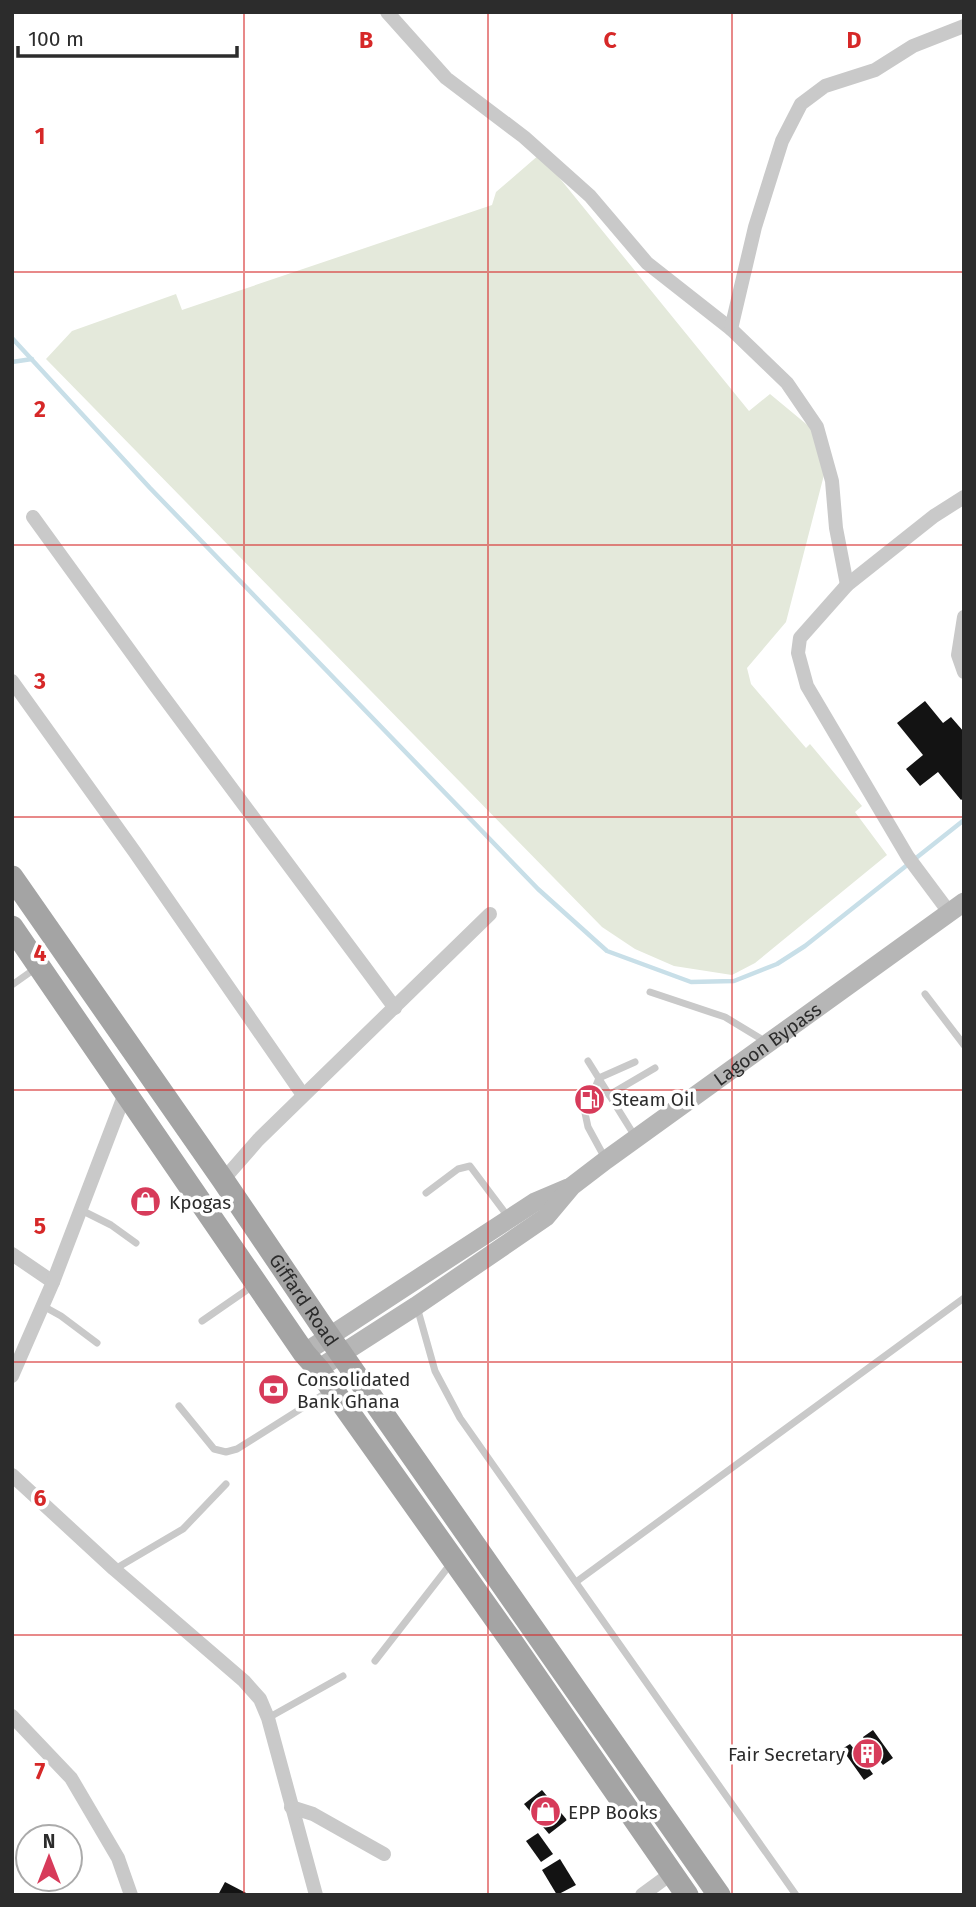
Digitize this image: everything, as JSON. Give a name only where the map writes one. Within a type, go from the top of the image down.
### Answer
[{"type":"main road","name":"Giffard Road","points":[[12,877],[719,1895]]},
{"type":"main road","name":"Giffard Road","points":[[12,927],[311,1361],[687,1895]]},
{"type":"street","points":[[387,12],[446,78],[524,137],[590,196],[647,263],[731,329],[788,383],[817,427],[832,481],[836,528],[846,585]]},
{"type":"street","points":[[731,329],[755,227],[770,178],[782,141],[801,104],[824,86],[875,70],[913,46],[964,26]]},
{"type":"street","points":[[957,907],[912,862],[807,686],[798,653],[800,638],[846,585],[934,516],[964,498]]},
{"type":"street","points":[[33,517],[395,1008]]},
{"type":"street","points":[[964,617],[958,655],[964,672]]},
{"type":"street","points":[[12,681],[303,1095]]},
{"type":"street","name":"Lagoon Bypass","points":[[311,1361],[416,1306],[546,1217],[572,1186],[606,1160],[957,907]]},
{"type":"street","points":[[223,1180],[303,1095],[490,914]]},
{"type":"street","points":[[12,1376],[53,1282],[126,1091]]},
{"type":"street","name":"Lagoon Bypass","points":[[336,1346],[535,1202],[572,1186]]},
{"type":"street","points":[[12,1254],[53,1282]]},
{"type":"street","points":[[12,1475],[114,1569],[244,1681],[260,1699],[268,1718],[316,1895]]},
{"type":"street","points":[[12,1716],[71,1778],[118,1858],[131,1895]]},
{"type":"street","points":[[291,1807],[313,1814],[384,1854]]},
{"type":"street","points":[[642,1895],[672,1872]]},
{"type":"lane","points":[[12,985],[39,965]]},
{"type":"lane","points":[[650,992],[725,1017],[768,1043]]},
{"type":"lane","points":[[925,994],[964,1045]]},
{"type":"lane","points":[[588,1060],[636,1138]]},
{"type":"lane","points":[[606,1160],[588,1127],[585,1113],[599,1078],[635,1062]]},
{"type":"lane","points":[[609,1095],[655,1068]]},
{"type":"lane","points":[[426,1193],[458,1169],[470,1166],[510,1219]]},
{"type":"lane","points":[[81,1209],[136,1243]]},
{"type":"lane","points":[[202,1321],[257,1283]]},
{"type":"lane","points":[[576,1583],[964,1298]]},
{"type":"lane","points":[[43,1306],[97,1343]]},
{"type":"lane","points":[[416,1306],[435,1371],[460,1418],[796,1895]]},
{"type":"lane","points":[[179,1405],[214,1449],[226,1452],[237,1449],[332,1390]]},
{"type":"lane","points":[[114,1569],[183,1529],[226,1484]]},
{"type":"lane","points":[[375,1661],[453,1560]]},
{"type":"lane","points":[[268,1718],[343,1676]]},
{"type":"shaded area","points":[[540,154],[749,411],[770,394],[811,428],[825,471],[786,622],[747,668],[751,684],[806,748],[810,744],[862,806],[855,812],[887,855],[755,963],[732,975],[674,966],[635,949],[602,927],[46,359],[72,331],[176,294],[182,310],[492,205],[496,192]]},
{"type":"building","points":[[925,701],[943,723],[951,717],[964,732],[964,798],[961,800],[938,772],[920,786],[906,769],[923,755],[897,723]]},
{"type":"building","name":"Fair Secretary","points":[[873,1730],[893,1758],[883,1765],[879,1760],[868,1767],[873,1774],[864,1780],[842,1749],[850,1744],[855,1750],[866,1742],[863,1737]]},
{"type":"building","name":"EPP Books","points":[[542,1790],[567,1820],[549,1834],[524,1804]]},
{"type":"building","points":[[538,1833],[553,1854],[541,1862],[526,1841]]},
{"type":"building","points":[[560,1859],[576,1885],[557,1895],[542,1870]]},
{"type":"building","points":[[225,1882],[250,1895],[218,1895]]},
{"type":"waterway","points":[[12,338],[150,488],[538,889],[607,951],[691,982],[734,981],[777,964],[805,946],[964,820]]},
{"type":"waterway","points":[[12,362],[32,359]]},
{"type":"place","name":"Steam Oil","points":[[589,1099]]},
{"type":"place","name":"Kpogas","points":[[146,1202]]},
{"type":"place","name":"Consolidated Bank Ghana","points":[[274,1390]]},
{"type":"place","name":"Fair Secretary","points":[[868,1754]]},
{"type":"place","name":"EPP Books","points":[[545,1812]]}]
